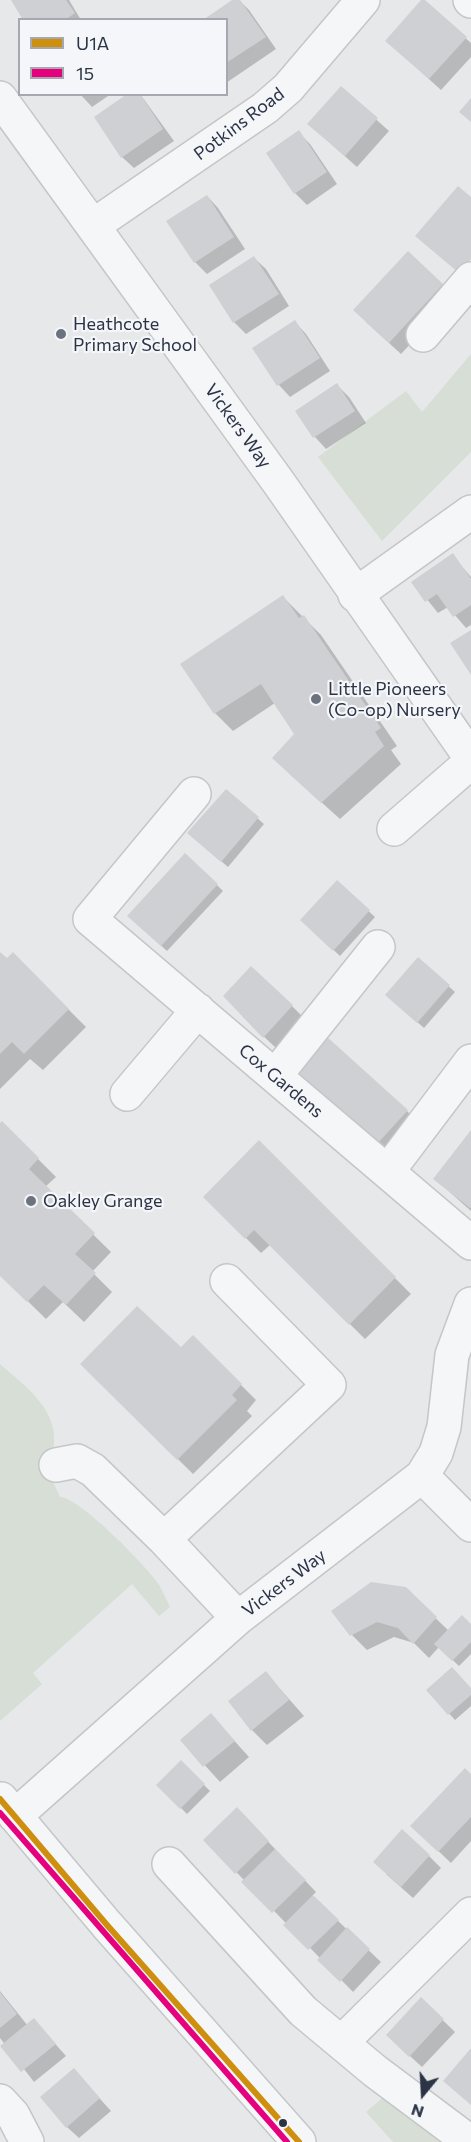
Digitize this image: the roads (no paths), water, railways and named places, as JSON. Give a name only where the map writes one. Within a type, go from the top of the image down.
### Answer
[{"type":"street","name":"Potkins Road","points":[[94,225],[265,108],[288,88],[363,0]]},
{"type":"street","name":"Vickers Way","points":[[0,98],[279,483],[471,760]]},
{"type":"street","points":[[423,335],[471,279]]},
{"type":"street","points":[[355,595],[471,512]]},
{"type":"street","points":[[394,829],[471,760]]},
{"type":"street","name":"Cox Gardens","points":[[194,794],[90,919],[471,1243]]},
{"type":"street","points":[[275,1076],[378,947]]},
{"type":"street","points":[[127,1094],[198,1011]]},
{"type":"street","points":[[388,1171],[471,1061]]},
{"type":"street","points":[[164,1539],[329,1385],[227,1281]]},
{"type":"street","name":"Vickers Way","points":[[8,1807],[238,1618],[422,1476],[436,1453],[444,1428],[452,1355],[471,1304]]},
{"type":"street","points":[[56,1466],[77,1461],[85,1464],[164,1539],[238,1618]]},
{"type":"street","points":[[422,1476],[471,1525]]},
{"type":"street","points":[[8,1807],[107,1925],[298,2142]]},
{"type":"street","points":[[169,1864],[303,2011],[375,2071],[470,2142]]},
{"type":"street","points":[[342,2042],[471,1914]]},
{"type":"street","points":[[0,2101],[13,2115],[27,2142]]},
{"type":"place","name":"Heathcote Primary School","points":[[61,334]]},
{"type":"place","name":"Little Pioneers (Co-op) Nursery","points":[[316,699]]},
{"type":"place","name":"Oakley Grange","points":[[31,1201]]}]
